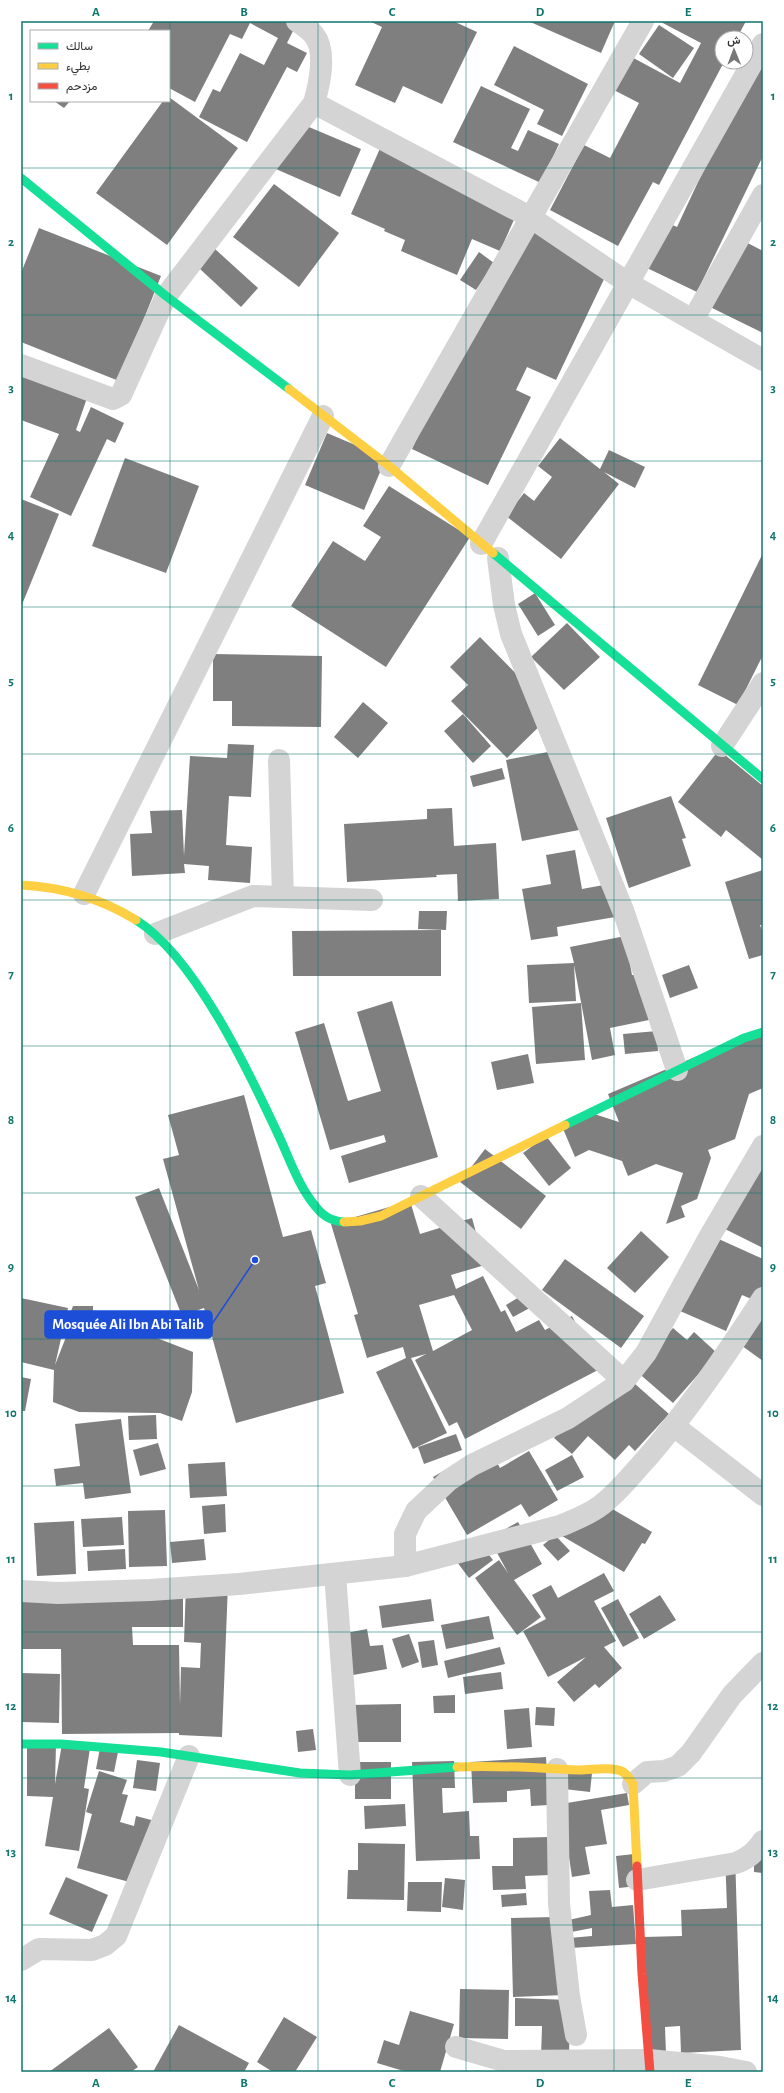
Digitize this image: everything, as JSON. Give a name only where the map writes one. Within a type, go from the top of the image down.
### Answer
[{"type":"street","points":[[21,365],[113,399],[121,395],[166,296],[314,103],[320,81],[322,64],[320,52],[315,36],[297,21]]},
{"type":"street","points":[[389,466],[643,21]]},
{"type":"street","points":[[481,544],[763,44]]},
{"type":"street","points":[[314,103],[530,217],[628,282],[763,360]]},
{"type":"street","points":[[21,178],[166,296],[389,466],[763,779]]},
{"type":"street","points":[[693,320],[763,195]]},
{"type":"street","points":[[84,894],[323,416]]},
{"type":"street","points":[[498,558],[504,605],[511,634],[624,914],[677,1070]]},
{"type":"street","points":[[722,746],[763,683]]},
{"type":"street","points":[[279,760],[283,897]]},
{"type":"street","points":[[21,885],[84,894],[121,911],[155,934],[180,961],[218,1019],[249,1074],[308,1195],[324,1216],[341,1222],[362,1222],[381,1216],[677,1070],[744,1038],[763,1032]]},
{"type":"street","points":[[155,934],[253,896],[372,900]]},
{"type":"street","points":[[405,1566],[405,1534],[416,1511],[449,1480],[472,1465],[568,1418],[624,1381],[646,1353],[711,1234],[763,1146]]},
{"type":"street","points":[[421,1196],[624,1381]]},
{"type":"street","points":[[21,1591],[58,1593],[150,1590],[238,1584],[405,1566],[526,1536],[560,1526],[583,1517],[601,1505],[622,1486],[674,1426],[721,1363],[763,1298]]},
{"type":"street","points":[[674,1426],[763,1495]]},
{"type":"street","points":[[335,1574],[350,1775]]},
{"type":"street","points":[[633,1784],[647,1772],[664,1771],[678,1766],[691,1753],[732,1695],[763,1663]]},
{"type":"street","points":[[21,1744],[61,1744],[119,1748],[189,1756],[300,1773],[350,1775],[477,1766],[557,1769],[607,1768],[620,1770],[626,1774],[633,1784],[637,1880],[650,2066]]},
{"type":"street","points":[[21,1960],[39,1949],[92,1950],[105,1946],[116,1936],[189,1756]]},
{"type":"street","points":[[557,1769],[559,1904],[565,1965],[576,2035]]},
{"type":"street","points":[[637,1880],[736,1863],[747,1858],[756,1851],[763,1841]]},
{"type":"street","points":[[456,2047],[504,2061],[720,2067],[746,2072]]},
{"type":"building","points":[[154,21],[298,21],[287,43],[307,53],[297,72],[287,67],[247,142],[199,117],[213,89],[220,92],[240,53],[264,65],[278,38],[250,23],[242,39],[230,34],[195,102],[170,89],[170,30],[149,30]]},
{"type":"building","points":[[369,21],[453,21],[477,32],[442,104],[403,86],[395,103],[355,85],[382,27]]},
{"type":"building","points":[[528,21],[615,21],[601,53]]},
{"type":"building","points":[[659,21],[746,21],[741,30],[714,30],[714,70],[720,70],[659,185],[653,182],[618,246],[550,210],[584,145],[610,158],[639,103],[608,87],[626,54],[680,83],[701,43]]},
{"type":"building","points":[[659,25],[694,48],[673,78],[639,54]]},
{"type":"building","points":[[514,46],[588,84],[562,136],[537,124],[544,110],[494,85]]},
{"type":"building","points":[[763,55],[763,156],[697,292],[647,268],[668,223],[677,227],[698,182]]},
{"type":"building","points":[[481,86],[530,109],[511,148],[518,151],[528,130],[559,144],[541,183],[453,142]]},
{"type":"building","points":[[170,98],[238,148],[167,245],[96,193],[162,102],[170,102]]},
{"type":"building","points":[[55,102],[69,102],[64,108]]},
{"type":"building","points":[[290,119],[361,149],[340,197],[269,166]]},
{"type":"building","points":[[382,144],[517,213],[500,251],[472,239],[457,275],[401,251],[405,240],[384,231],[385,229],[351,214]]},
{"type":"building","points":[[274,184],[339,233],[299,287],[233,237]]},
{"type":"building","points":[[519,225],[563,246],[606,275],[556,380],[527,367],[516,390],[531,397],[488,485],[412,449]]},
{"type":"building","points":[[39,228],[161,276],[119,381],[21,342],[21,273]]},
{"type":"building","points":[[204,239],[258,288],[241,307],[187,257]]},
{"type":"building","points":[[740,239],[763,251],[763,333],[706,305]]},
{"type":"building","points":[[479,252],[494,263],[476,290],[460,280]]},
{"type":"building","points":[[21,371],[88,395],[76,430],[80,432],[91,407],[124,423],[115,443],[107,439],[71,516],[30,497],[59,434],[21,420]]},
{"type":"building","points":[[327,433],[386,458],[364,510],[305,485]]},
{"type":"building","points":[[560,438],[600,469],[609,450],[645,467],[635,488],[604,472],[619,484],[561,559],[506,516],[524,493],[534,501],[552,477],[538,466]]},
{"type":"building","points":[[125,458],[199,486],[166,573],[92,546]]},
{"type":"building","points":[[389,486],[470,537],[386,667],[291,606],[333,541],[365,561],[381,537],[363,526]]},
{"type":"building","points":[[21,499],[59,514],[21,607]]},
{"type":"building","points":[[763,553],[763,655],[738,705],[698,685]]},
{"type":"building","points":[[535,593],[555,625],[538,636],[518,604]]},
{"type":"building","points":[[567,623],[600,657],[564,690],[531,657]]},
{"type":"building","points":[[480,637],[554,712],[507,758],[451,701],[468,685],[450,667]]},
{"type":"building","points":[[213,654],[322,656],[321,727],[232,726],[232,701],[213,701]]},
{"type":"building","points":[[363,702],[388,723],[358,758],[334,737]]},
{"type":"building","points":[[463,714],[491,746],[473,763],[444,731]]},
{"type":"building","points":[[228,744],[254,745],[251,797],[229,796],[226,845],[252,847],[250,883],[208,880],[209,866],[184,864],[185,873],[132,876],[130,834],[152,833],[150,811],[182,810],[184,856],[190,756],[227,758]]},
{"type":"building","points":[[564,749],[579,830],[522,841],[506,760]]},
{"type":"building","points":[[719,750],[763,786],[763,860],[726,830],[721,837],[678,802]]},
{"type":"building","points":[[502,768],[505,779],[473,787],[470,776]]},
{"type":"building","points":[[671,796],[686,838],[682,839],[691,866],[629,888],[606,818]]},
{"type":"building","points":[[452,808],[454,846],[496,843],[499,899],[458,901],[457,874],[436,875],[437,877],[347,882],[344,824],[427,819],[427,809]]},
{"type":"building","points":[[575,850],[582,889],[609,884],[615,917],[557,927],[558,936],[531,940],[522,889],[551,884],[546,855]]},
{"type":"building","points":[[763,870],[763,925],[760,925],[763,933],[763,955],[749,959],[725,882]]},
{"type":"building","points":[[419,911],[447,911],[446,930],[418,929]]},
{"type":"building","points":[[441,930],[441,976],[293,976],[292,931]]},
{"type":"building","points":[[625,936],[632,975],[640,974],[649,1020],[610,1028],[615,1055],[592,1060],[574,965],[576,1001],[529,1003],[527,965],[574,963],[570,947]]},
{"type":"building","points":[[689,965],[698,988],[670,998],[662,975]]},
{"type":"building","points":[[392,1001],[438,1157],[349,1183],[341,1156],[386,1142],[384,1135],[330,1150],[295,1032],[324,1023],[348,1101],[381,1091],[357,1012]]},
{"type":"building","points":[[581,1003],[585,1060],[536,1064],[532,1007]]},
{"type":"building","points":[[763,1028],[763,1088],[749,1094],[735,1139],[708,1150],[711,1158],[697,1199],[681,1206],[685,1217],[666,1224],[683,1173],[656,1164],[628,1176],[622,1161],[589,1150],[575,1157],[561,1124],[588,1112],[619,1122],[608,1094]]},
{"type":"building","points":[[657,1031],[658,1051],[625,1054],[623,1034]]},
{"type":"building","points":[[528,1054],[534,1083],[497,1090],[491,1062]]},
{"type":"building","points":[[244,1095],[283,1237],[311,1230],[326,1283],[315,1286],[344,1393],[236,1423],[204,1308],[182,1316],[135,1197],[159,1188],[199,1290],[163,1159],[179,1155],[168,1115]]},
{"type":"building","points":[[546,1136],[571,1168],[549,1186],[523,1153]]},
{"type":"building","points":[[485,1149],[546,1196],[521,1229],[460,1182]]},
{"type":"building","points":[[763,1154],[763,1248],[725,1229]]},
{"type":"building","points":[[410,1201],[420,1234],[472,1218],[485,1265],[451,1275],[456,1289],[483,1276],[501,1312],[505,1310],[516,1332],[539,1320],[545,1330],[572,1316],[600,1369],[465,1439],[457,1422],[449,1426],[415,1360],[426,1354],[411,1358],[447,1433],[413,1449],[376,1372],[406,1358],[403,1347],[367,1358],[354,1315],[358,1314],[331,1224]],"holes":[[[454,1295],[472,1330],[433,1351],[419,1305]]]},
{"type":"building","points":[[641,1231],[669,1257],[635,1293],[607,1268]]},
{"type":"building","points":[[712,1236],[763,1259],[763,1285],[756,1301],[742,1295],[726,1331],[680,1311]]},
{"type":"building","points":[[565,1259],[644,1316],[621,1348],[542,1290]]},
{"type":"building","points":[[531,1290],[539,1303],[513,1317],[506,1305]]},
{"type":"building","points":[[21,1298],[68,1308],[55,1365],[68,1332],[68,1319],[73,1306],[93,1306],[93,1324],[106,1323],[131,1334],[144,1333],[193,1352],[192,1392],[182,1421],[160,1413],[79,1412],[53,1402],[54,1370],[21,1362]]},
{"type":"building","points":[[763,1318],[763,1361],[731,1338]]},
{"type":"building","points":[[673,1328],[687,1340],[694,1332],[717,1353],[673,1403],[635,1370]]},
{"type":"building","points":[[617,1368],[669,1414],[635,1451],[629,1445],[615,1460],[588,1436],[572,1454],[554,1438]]},
{"type":"building","points":[[21,1377],[31,1379],[25,1411],[21,1411]]},
{"type":"building","points":[[156,1415],[157,1439],[129,1440],[128,1416]]},
{"type":"building","points":[[121,1419],[131,1493],[85,1499],[83,1483],[56,1486],[54,1469],[80,1466],[75,1424]]},
{"type":"building","points":[[456,1434],[462,1450],[424,1464],[418,1447]]},
{"type":"building","points":[[158,1443],[166,1469],[140,1476],[133,1450]]},
{"type":"building","points":[[529,1451],[558,1500],[529,1517],[521,1504],[467,1535],[433,1477],[461,1461],[494,1457],[500,1468]]},
{"type":"building","points":[[572,1455],[584,1477],[557,1491],[545,1470]]},
{"type":"building","points":[[225,1462],[227,1496],[190,1498],[188,1464]]},
{"type":"building","points":[[602,1503],[652,1532],[645,1544],[642,1543],[624,1572],[562,1536]]},
{"type":"building","points":[[225,1504],[226,1532],[204,1534],[202,1506]]},
{"type":"building","points":[[165,1510],[167,1566],[129,1567],[128,1511]]},
{"type":"building","points":[[122,1517],[124,1545],[83,1547],[81,1519]]},
{"type":"building","points":[[74,1521],[76,1574],[37,1576],[34,1523]]},
{"type":"building","points":[[518,1522],[542,1564],[514,1580],[541,1617],[517,1635],[475,1578],[499,1560],[508,1573],[489,1538]]},
{"type":"building","points":[[555,1535],[570,1551],[558,1561],[543,1545]]},
{"type":"building","points":[[204,1539],[206,1560],[172,1563],[170,1542]]},
{"type":"building","points":[[478,1541],[493,1560],[469,1578],[454,1558]]},
{"type":"building","points":[[125,1549],[126,1569],[88,1571],[87,1551]]},
{"type":"building","points":[[604,1573],[614,1591],[594,1601],[616,1641],[604,1647],[622,1668],[599,1688],[595,1684],[574,1702],[557,1682],[586,1657],[548,1677],[523,1631],[546,1619],[532,1595],[551,1585],[558,1598]]},
{"type":"building","points":[[186,1583],[228,1584],[222,1737],[179,1735],[179,1733],[62,1734],[61,1649],[21,1649],[21,1592],[183,1591],[183,1627],[132,1627],[133,1645],[179,1645],[180,1705],[181,1667],[200,1668],[201,1643],[184,1642]]},
{"type":"building","points":[[660,1595],[676,1620],[644,1639],[629,1614]]},
{"type":"building","points":[[431,1599],[434,1621],[382,1628],[379,1606]]},
{"type":"building","points":[[618,1599],[639,1638],[623,1647],[601,1608]]},
{"type":"building","points":[[489,1616],[494,1639],[446,1649],[441,1625]]},
{"type":"building","points":[[367,1629],[370,1646],[383,1645],[387,1669],[353,1675],[346,1633]]},
{"type":"building","points":[[409,1634],[419,1662],[402,1668],[392,1639]]},
{"type":"building","points":[[434,1640],[438,1665],[422,1668],[418,1642]]},
{"type":"building","points":[[500,1647],[505,1664],[448,1678],[444,1661]]},
{"type":"building","points":[[501,1672],[503,1689],[465,1694],[463,1677]]},
{"type":"building","points":[[21,1673],[60,1674],[59,1723],[21,1722]]},
{"type":"building","points":[[455,1695],[455,1713],[434,1713],[433,1696]]},
{"type":"building","points":[[401,1704],[401,1742],[350,1742],[350,1705]]},
{"type":"building","points":[[536,1707],[555,1708],[554,1726],[535,1725]]},
{"type":"building","points":[[529,1708],[532,1747],[507,1749],[504,1710]]},
{"type":"building","points":[[313,1729],[316,1750],[298,1752],[296,1731]]},
{"type":"building","points":[[27,1744],[56,1744],[55,1784],[62,1744],[90,1748],[84,1788],[89,1789],[79,1851],[45,1846],[53,1797],[27,1796]]},
{"type":"building","points":[[100,1748],[118,1752],[114,1772],[96,1769]]},
{"type":"building","points":[[546,1757],[549,1805],[531,1806],[530,1789],[507,1791],[507,1802],[473,1803],[471,1762]]},
{"type":"building","points":[[137,1760],[160,1763],[156,1791],[133,1788]]},
{"type":"building","points":[[454,1761],[455,1788],[442,1788],[443,1813],[469,1811],[470,1836],[479,1836],[480,1859],[416,1861],[412,1762]]},
{"type":"building","points":[[355,1762],[391,1762],[391,1799],[355,1799]]},
{"type":"building","points":[[99,1771],[127,1780],[122,1794],[128,1795],[120,1822],[134,1826],[136,1816],[155,1821],[137,1884],[77,1868],[92,1814],[86,1812]]},
{"type":"building","points":[[566,1771],[592,1773],[590,1792],[564,1789]]},
{"type":"building","points":[[627,1793],[629,1805],[601,1810],[607,1844],[585,1847],[590,1874],[572,1877],[561,1804]]},
{"type":"building","points":[[405,1804],[406,1826],[365,1829],[364,1806]]},
{"type":"building","points":[[548,1837],[550,1875],[525,1876],[526,1889],[493,1890],[492,1866],[513,1866],[513,1838]]},
{"type":"building","points":[[358,1843],[405,1844],[404,1900],[347,1899],[348,1870],[358,1870]]},
{"type":"building","points":[[634,1854],[637,1886],[619,1888],[616,1856]]},
{"type":"building","points":[[725,1854],[735,1854],[741,2050],[681,2053],[680,2026],[665,2027],[666,2053],[648,2054],[644,1937],[682,1936],[681,1910],[727,1908]]},
{"type":"building","points":[[754,1854],[763,1855],[763,1873],[754,1872]]},
{"type":"building","points":[[66,1877],[108,1895],[92,1932],[49,1914]]},
{"type":"building","points":[[445,1878],[465,1880],[463,1910],[442,1907]]},
{"type":"building","points":[[408,1882],[442,1882],[441,1912],[407,1911]]},
{"type":"building","points":[[610,1890],[612,1907],[633,1905],[636,1944],[570,1948],[569,1938],[592,1936],[592,1928],[566,1933],[564,1921],[591,1915],[589,1891]]},
{"type":"building","points":[[526,1893],[527,1905],[502,1907],[501,1895]]},
{"type":"building","points":[[554,1917],[565,1995],[513,1997],[511,1918]]},
{"type":"building","points":[[460,1989],[509,1990],[508,2039],[459,2038]]},
{"type":"building","points":[[515,1998],[570,2000],[569,2058],[541,2058],[542,2026],[515,2026]]},
{"type":"building","points":[[410,2011],[454,2024],[440,2072],[407,2072],[377,2063],[384,2040],[399,2045]]},
{"type":"building","points":[[284,2017],[317,2037],[295,2072],[273,2072],[257,2062]]},
{"type":"building","points":[[179,2025],[249,2063],[244,2072],[153,2072]]},
{"type":"building","points":[[109,2028],[138,2067],[131,2072],[49,2072]]},
{"type":"traffic: fast","points":[[21,178],[166,296],[289,389]]},
{"type":"traffic: fast","points":[[493,553],[763,779]]},
{"type":"traffic: fast","points":[[136,920],[158,937],[178,960],[217,1016],[251,1078],[299,1181],[310,1199],[325,1216],[336,1221],[344,1222]]},
{"type":"traffic: fast","points":[[565,1125],[744,1038],[763,1032]]},
{"type":"traffic: fast","points":[[21,1744],[61,1744],[161,1752],[300,1773],[350,1775],[457,1767]]},
{"type":"traffic: slow","points":[[289,389],[389,466],[493,553]]},
{"type":"traffic: slow","points":[[21,885],[52,888],[81,895],[109,906],[136,920]]},
{"type":"traffic: slow","points":[[344,1222],[360,1221],[381,1216],[565,1125]]},
{"type":"traffic: slow","points":[[457,1767],[472,1766],[579,1770],[608,1769],[623,1772],[633,1784],[637,1866]]},
{"type":"traffic: jam","points":[[637,1866],[642,1974],[650,2072]]},
{"type":"place","name":"Mosquée Ali Ibn Abi Talib","points":[[255,1260]]}]
